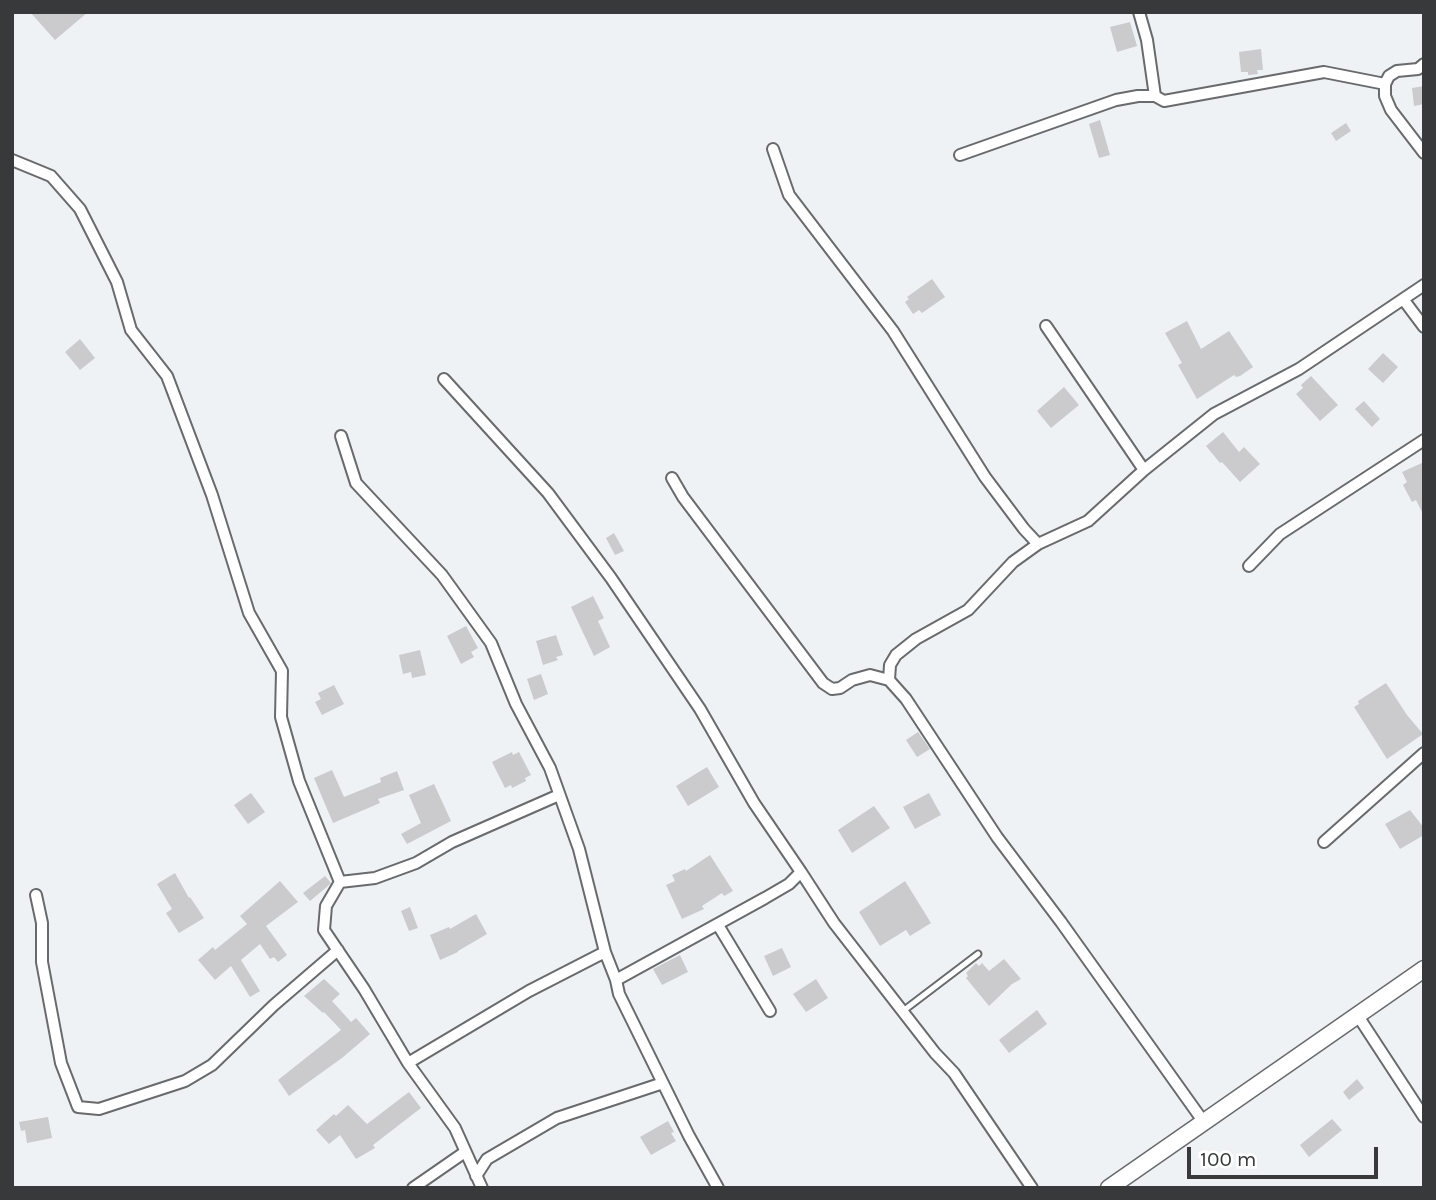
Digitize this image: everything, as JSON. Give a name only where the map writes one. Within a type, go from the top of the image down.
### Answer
[{"type":"main road","points":[[1109,1188],[1424,969]]},
{"type":"street","points":[[1139,12],[1147,40],[1155,96]]},
{"type":"street","points":[[1422,67],[1397,71],[1389,76],[1385,84],[1385,96],[1391,110],[1424,153]]},
{"type":"street","points":[[960,155],[1116,100],[1138,96],[1155,96],[1164,101],[1324,72],[1385,84]]},
{"type":"street","points":[[773,149],[789,195],[892,331],[985,477],[1038,544]]},
{"type":"street","points":[[12,160],[51,176],[80,209],[117,282],[131,330],[167,376],[212,495],[249,613],[282,671],[281,717],[299,781],[340,881]]},
{"type":"street","points":[[889,680],[890,665],[896,655],[916,639],[968,610],[1013,562],[1038,544],[1088,521],[1144,471],[1214,415],[1298,369],[1424,285]]},
{"type":"street","points":[[1403,299],[1424,327]]},
{"type":"street","points":[[1046,326],[1144,471]]},
{"type":"street","points":[[444,379],[548,493],[611,578],[700,709],[754,803],[834,923],[954,1073],[1032,1188]]},
{"type":"street","points":[[341,436],[356,483],[442,575],[491,643],[516,704],[550,768],[579,849],[605,952],[619,994],[689,1136],[718,1188]]},
{"type":"street","points":[[1249,566],[1280,534],[1424,440]]},
{"type":"street","points":[[672,478],[683,497],[823,683],[832,689],[840,688],[852,680],[870,675],[889,680],[906,699],[997,837],[1203,1121]]},
{"type":"street","points":[[1324,842],[1424,753]]},
{"type":"street","points":[[340,881],[375,878],[416,863],[452,842],[559,795]]},
{"type":"street","points":[[616,980],[789,884],[801,872]]},
{"type":"street","points":[[340,881],[326,906],[324,930],[364,989],[408,1063],[455,1128],[482,1188]]},
{"type":"street","points":[[36,895],[42,923],[41,962],[61,1063],[78,1107],[99,1109],[185,1081],[212,1065],[338,950]]},
{"type":"street","points":[[718,925],[770,1011]]},
{"type":"street","points":[[408,1063],[529,991],[605,952]]},
{"type":"street","points":[[1358,1016],[1424,1117]]},
{"type":"street","points":[[476,1176],[487,1159],[558,1118],[663,1083]]},
{"type":"street","points":[[413,1188],[465,1152]]},
{"type":"lane","points":[[903,1011],[978,954]]},
{"type":"building","points":[[30,12],[88,12],[55,40]]},
{"type":"building","points":[[1130,22],[1137,46],[1117,52],[1110,27]]},
{"type":"building","points":[[1261,49],[1263,70],[1257,70],[1258,74],[1248,75],[1248,72],[1241,72],[1239,52]]},
{"type":"building","points":[[1424,86],[1424,104],[1414,106],[1412,88]]},
{"type":"building","points":[[1100,120],[1110,155],[1099,158],[1089,124]]},
{"type":"building","points":[[1346,123],[1351,131],[1336,141],[1331,133]]},
{"type":"building","points":[[932,279],[945,297],[922,313],[919,310],[913,314],[905,302],[909,299],[907,297]]},
{"type":"building","points":[[1187,321],[1201,349],[1229,331],[1253,367],[1240,376],[1234,375],[1197,399],[1178,365],[1182,363],[1165,333]]},
{"type":"building","points":[[80,339],[95,358],[80,370],[65,352]]},
{"type":"building","points":[[1383,353],[1398,367],[1383,383],[1368,369]]},
{"type":"building","points":[[1311,376],[1338,405],[1320,421],[1296,394]]},
{"type":"building","points":[[1064,387],[1079,405],[1051,428],[1037,411]]},
{"type":"building","points":[[1364,401],[1380,419],[1372,427],[1355,409]]},
{"type":"building","points":[[1223,432],[1239,452],[1244,447],[1260,464],[1240,482],[1206,446]]},
{"type":"building","points":[[1424,462],[1424,516],[1416,500],[1412,502],[1403,485],[1407,482],[1402,472]]},
{"type":"building","points":[[614,533],[624,551],[615,555],[606,538]]},
{"type":"building","points":[[593,596],[604,618],[598,621],[610,647],[594,656],[571,607]]},
{"type":"building","points":[[466,626],[478,648],[471,652],[474,657],[461,664],[447,636]]},
{"type":"building","points":[[556,635],[563,655],[556,657],[558,660],[543,665],[536,641]]},
{"type":"building","points":[[420,650],[426,675],[412,678],[411,672],[403,674],[399,655]]},
{"type":"building","points":[[541,674],[548,694],[534,700],[527,679]]},
{"type":"building","points":[[1386,683],[1423,734],[1387,759],[1354,707],[1359,704],[1358,701]]},
{"type":"building","points":[[334,685],[344,704],[322,715],[315,702],[321,699],[318,693]]},
{"type":"building","points":[[918,732],[930,749],[917,757],[906,740]]},
{"type":"building","points":[[512,752],[513,755],[519,752],[531,775],[525,778],[526,781],[512,788],[511,785],[505,788],[492,762]]},
{"type":"building","points":[[707,767],[719,787],[688,806],[676,786]]},
{"type":"building","points":[[332,770],[344,797],[381,782],[380,778],[397,771],[404,790],[378,799],[380,803],[333,823],[314,778]]},
{"type":"building","points":[[434,784],[451,821],[407,844],[401,834],[421,823],[409,795]]},
{"type":"building","points":[[251,793],[265,812],[248,824],[234,805]]},
{"type":"building","points":[[929,793],[941,815],[915,829],[903,807]]},
{"type":"building","points":[[874,806],[890,828],[852,853],[838,830]]},
{"type":"building","points":[[1410,810],[1424,828],[1424,835],[1400,849],[1385,824]]},
{"type":"building","points":[[710,855],[733,891],[724,896],[722,893],[702,906],[704,909],[682,919],[666,885],[675,881],[672,875],[685,869],[686,871]]},
{"type":"building","points":[[175,873],[204,918],[179,933],[166,913],[172,909],[157,884]]},
{"type":"building","points":[[325,876],[331,883],[310,901],[303,893]]},
{"type":"building","points":[[280,881],[298,902],[266,926],[287,955],[278,962],[274,957],[270,959],[260,944],[241,960],[260,991],[250,997],[231,966],[215,980],[198,960],[247,924],[240,916]]},
{"type":"building","points":[[905,881],[931,923],[910,936],[906,930],[880,946],[859,912]]},
{"type":"building","points":[[410,907],[418,928],[409,931],[401,911]]},
{"type":"building","points":[[476,914],[487,934],[440,960],[430,935],[449,927],[450,929]]},
{"type":"building","points":[[782,948],[791,967],[773,976],[764,956]]},
{"type":"building","points":[[680,955],[688,972],[662,985],[653,969]]},
{"type":"building","points":[[1004,959],[1021,979],[989,1006],[966,978],[966,973],[976,963],[979,966],[982,963],[989,971]]},
{"type":"building","points":[[324,979],[340,994],[332,1001],[351,1022],[356,1018],[370,1034],[289,1096],[278,1080],[341,1030],[304,996]]},
{"type":"building","points":[[816,979],[828,998],[806,1012],[793,994]]},
{"type":"building","points":[[1037,1010],[1047,1024],[1009,1053],[999,1040]]},
{"type":"building","points":[[1357,1079],[1364,1088],[1349,1100],[1343,1092]]},
{"type":"building","points":[[409,1092],[421,1108],[373,1145],[375,1148],[356,1159],[340,1135],[329,1144],[316,1130],[348,1105],[367,1124]]},
{"type":"building","points":[[48,1117],[52,1138],[27,1143],[25,1130],[21,1131],[19,1122]]},
{"type":"building","points":[[1332,1119],[1342,1130],[1309,1157],[1300,1145]]},
{"type":"building","points":[[668,1121],[676,1141],[651,1155],[640,1137]]}]
